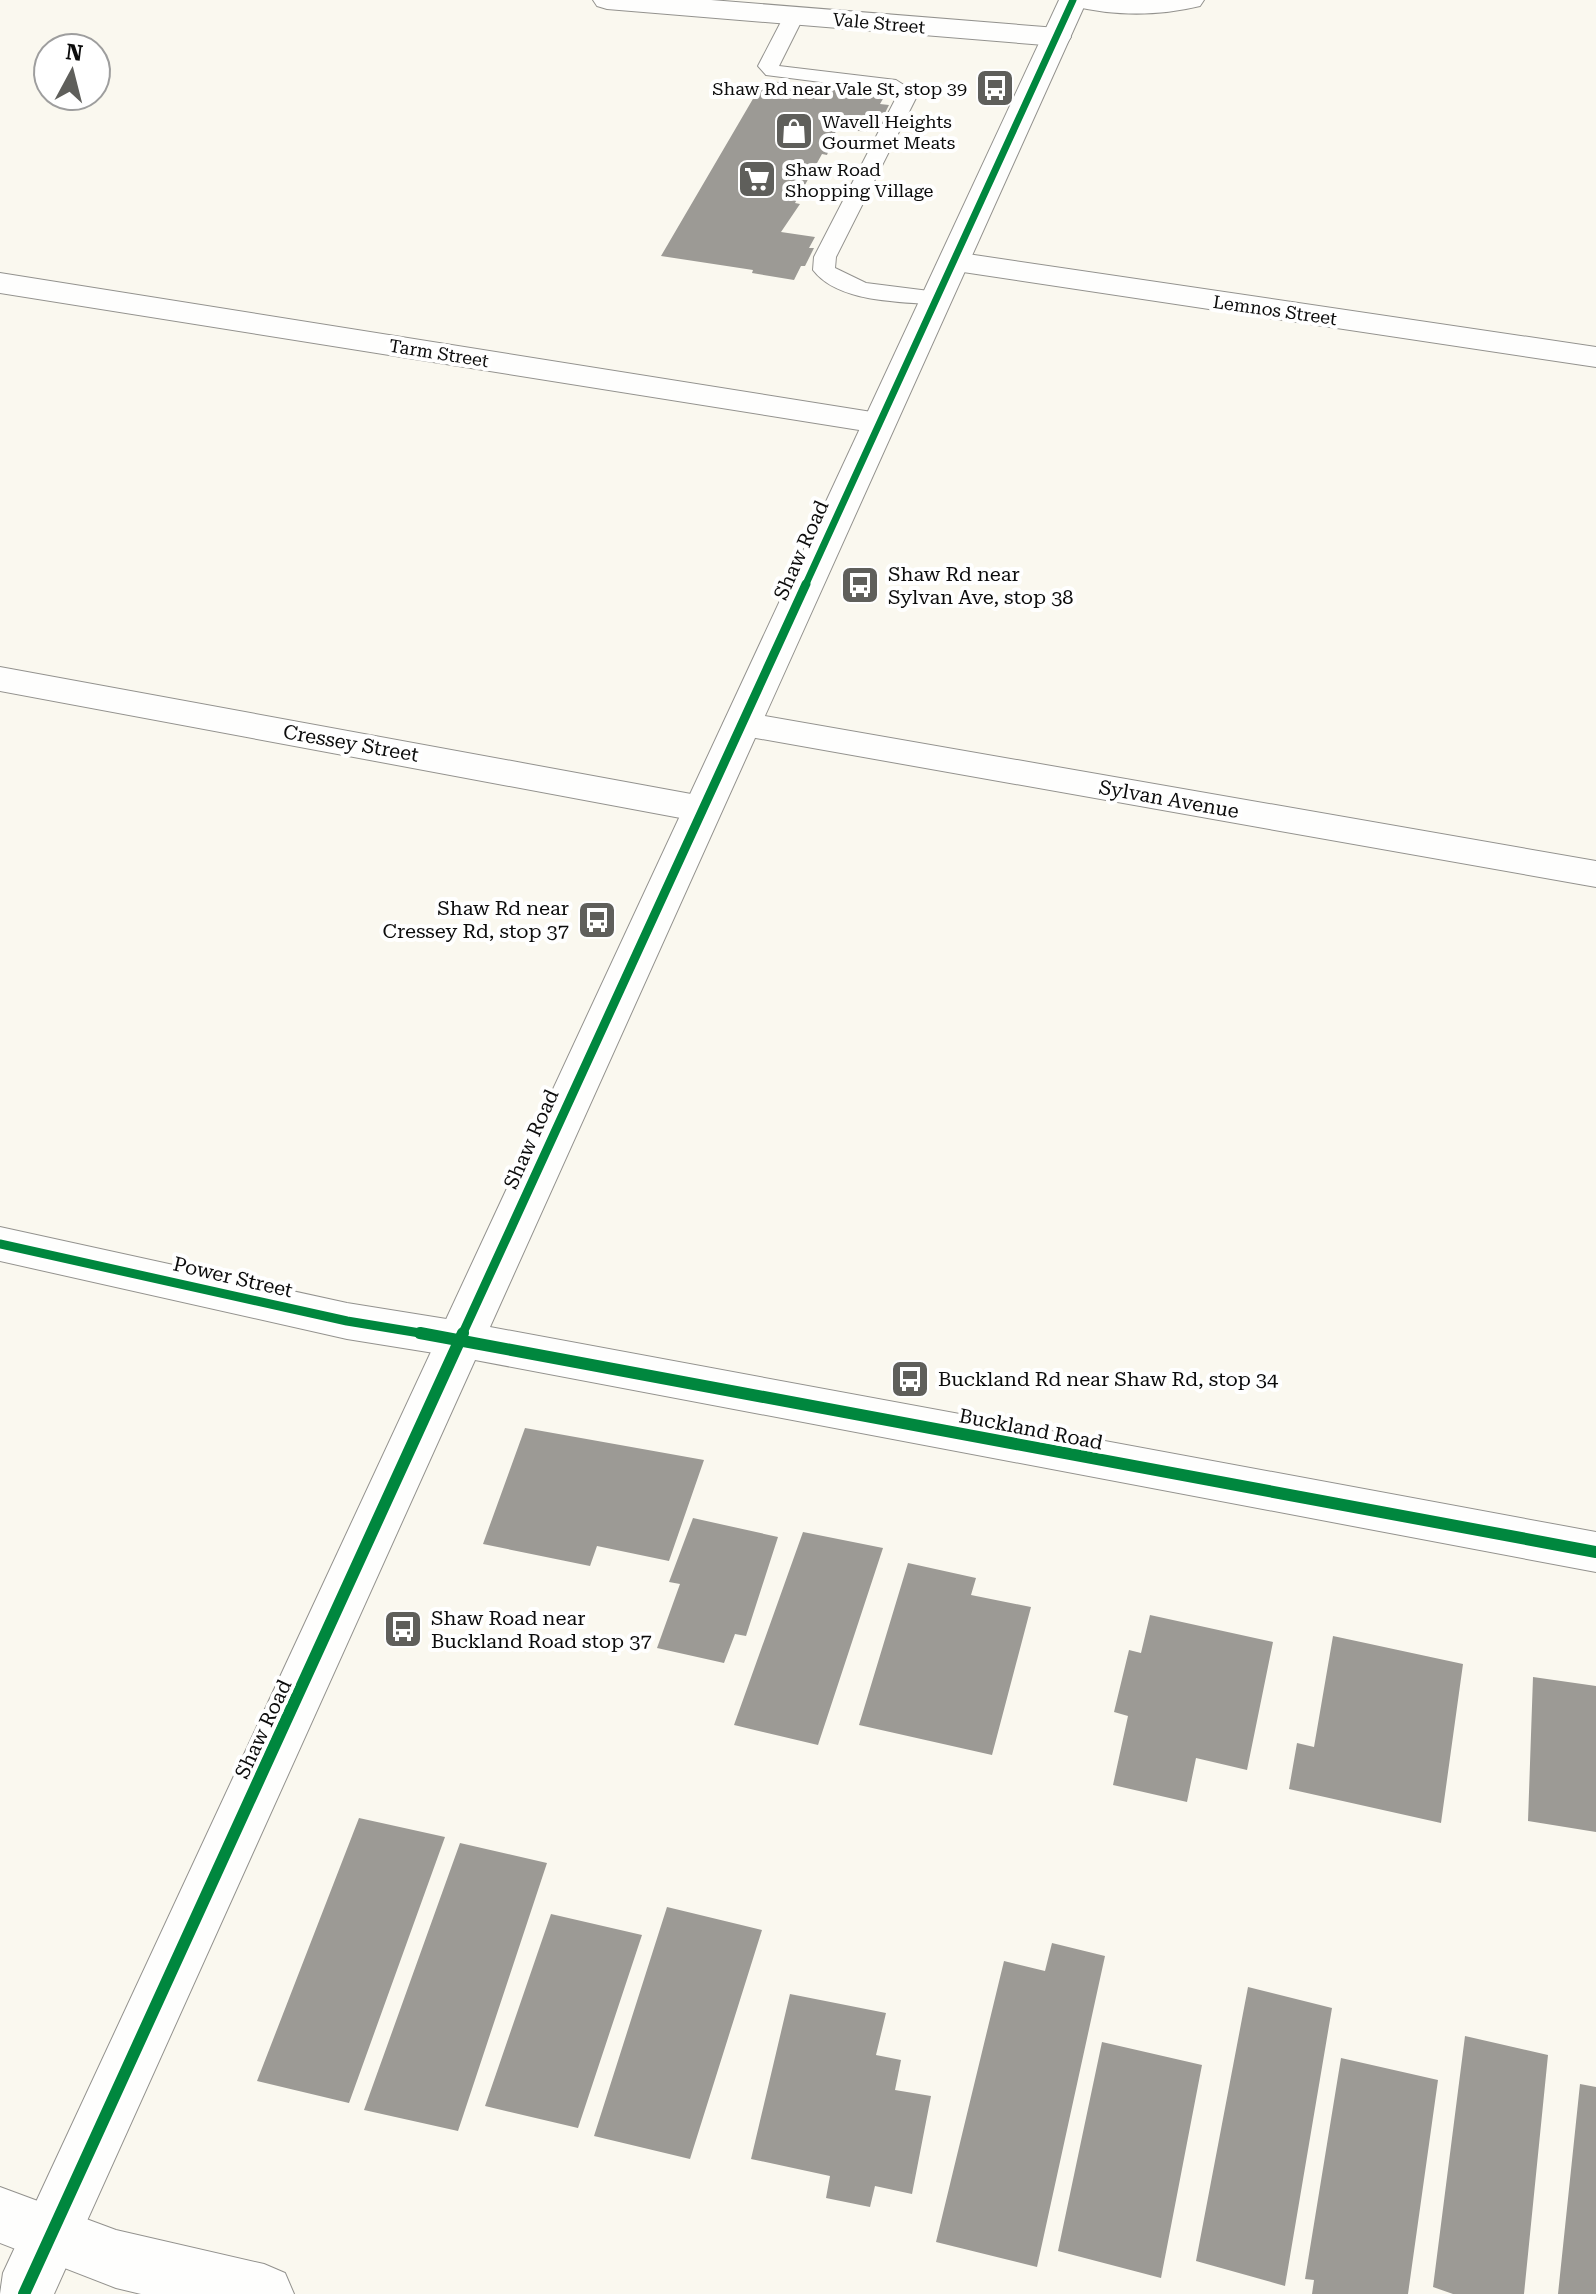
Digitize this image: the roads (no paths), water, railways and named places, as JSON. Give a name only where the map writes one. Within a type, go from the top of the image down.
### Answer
[{"type":"street","name":"Vale Street","points":[[607,0],[1057,37]]},
{"type":"street","name":"Shaw Road","points":[[24,2294],[26,2225],[459,1339],[1073,0]]},
{"type":"street","points":[[1083,0],[1142,6],[1190,0]]},
{"type":"street","name":"Lemnos Street","points":[[954,262],[1596,357]]},
{"type":"street","name":"Tarm Street","points":[[0,283],[878,423]]},
{"type":"street","name":"Cressey Street","points":[[0,679],[702,809]]},
{"type":"street","name":"Sylvan Avenue","points":[[742,724],[1596,874]]},
{"type":"street","name":"Power Street","points":[[0,1244],[347,1321],[459,1339]]},
{"type":"street","name":"Buckland Road","points":[[459,1339],[1596,1552]]},
{"type":"street","points":[[26,2225],[116,2259],[264,2294]]},
{"type":"lane","points":[[794,16],[768,66],[773,71],[896,86],[908,94],[825,257],[824,270],[833,279],[853,286],[937,298]]},
{"type":"place","name":"Shaw Rd near Vale St, stop 39","points":[[995,88]]},
{"type":"place","name":"Wavell Heights Gourmet Meats","points":[[794,131]]},
{"type":"place","name":"Shaw Road Shopping Village","points":[[757,179]]},
{"type":"place","name":"Shaw Rd near Sylvan Ave, stop 38","points":[[860,585]]},
{"type":"place","name":"Shaw Rd near Cressey Rd, stop 37","points":[[597,920]]},
{"type":"place","name":"Buckland Rd near Shaw Rd, stop 34","points":[[910,1379]]},
{"type":"place","name":"Shaw Road near Buckland Road stop 37","points":[[403,1629]]}]
